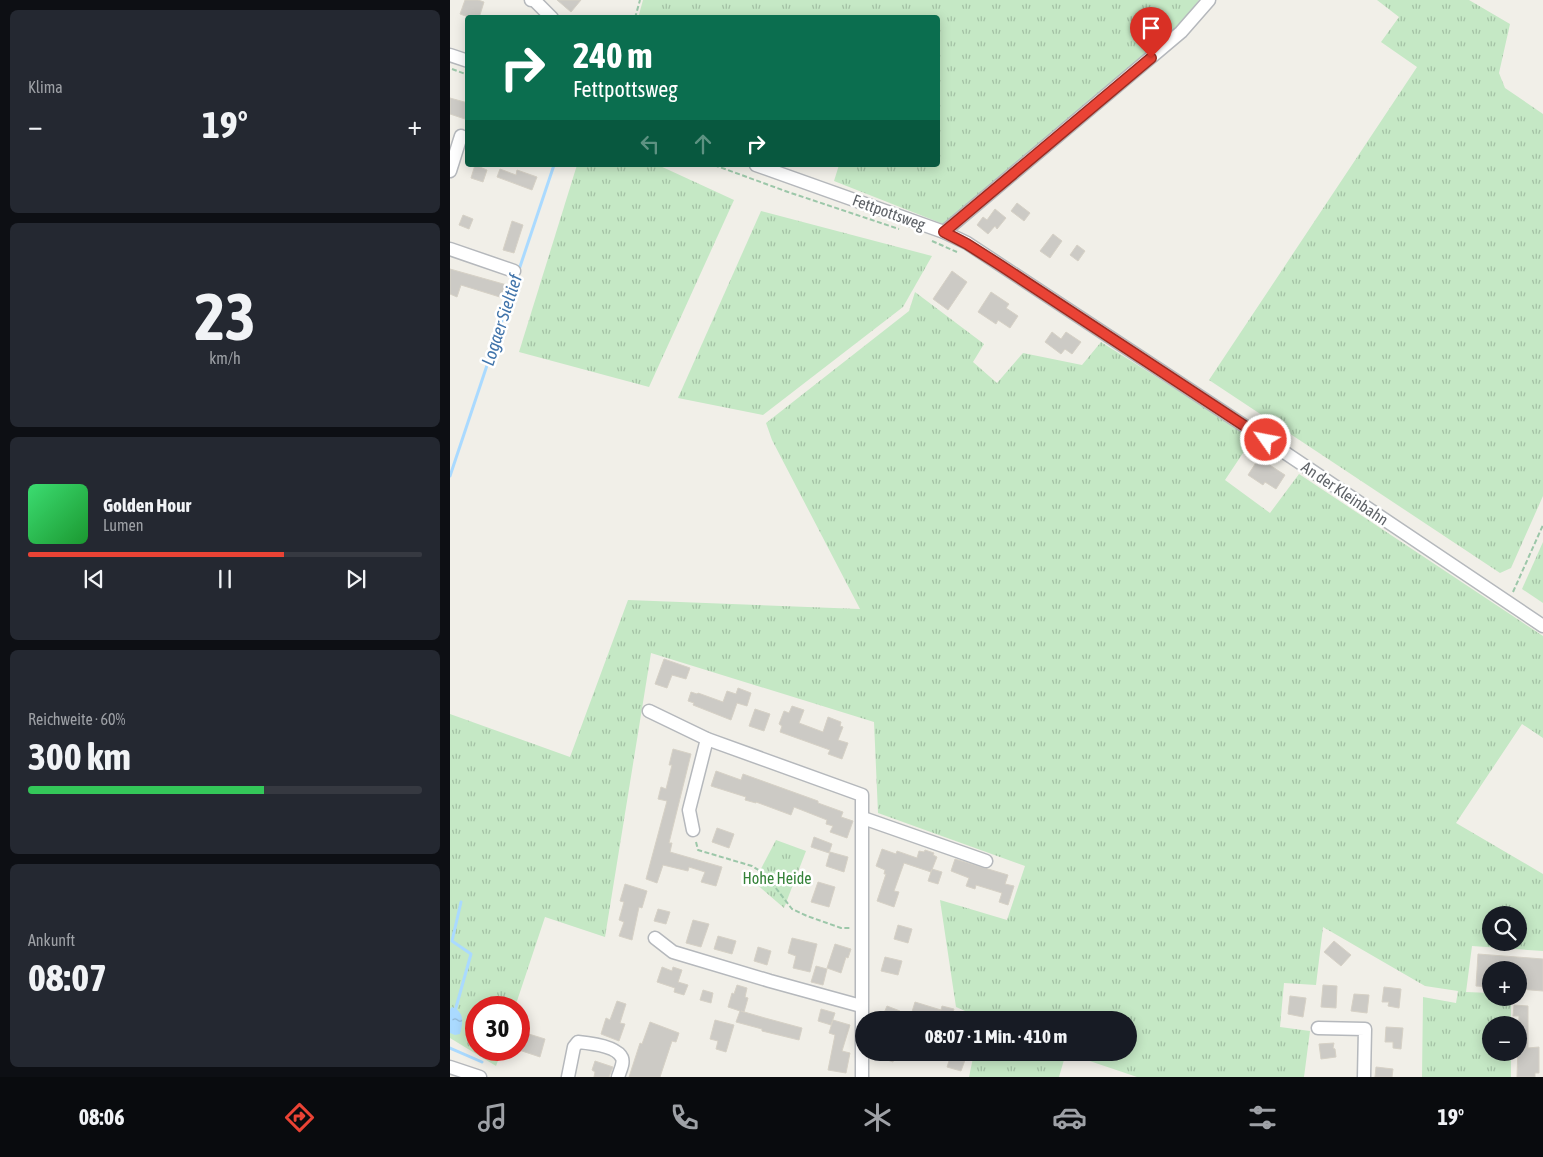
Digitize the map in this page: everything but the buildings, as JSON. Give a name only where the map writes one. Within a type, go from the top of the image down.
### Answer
[{"type":"street","points":[[534,0],[549,15]]},
{"type":"street","name":"Fettpottsweg","points":[[762,167],[944,232],[1181,32],[1209,0]]},
{"type":"street","points":[[450,54],[465,60]]},
{"type":"street","points":[[450,171],[460,136]]},
{"type":"street","name":"An der Kleinbahn","points":[[944,232],[967,244],[1030,284],[1543,626]]},
{"type":"street","points":[[450,250],[514,271]]},
{"type":"street","points":[[650,711],[708,739],[862,795],[862,1011]]},
{"type":"street","points":[[692,830],[689,810],[708,739]]},
{"type":"street","points":[[863,818],[986,861]]},
{"type":"street","points":[[655,938],[673,952],[862,1006]]},
{"type":"street","points":[[1318,1028],[1365,1029],[1364,1077]]},
{"type":"street","points":[[568,1077],[574,1047],[578,1042],[611,1048],[618,1052],[622,1058],[622,1063],[618,1077]]},
{"type":"street","points":[[862,1061],[862,1077]]},
{"type":"street","points":[[450,1067],[480,1077]]},
{"type":"path","points":[[636,15],[640,0]]},
{"type":"path","points":[[450,68],[465,73]]},
{"type":"path","points":[[719,167],[900,230]]},
{"type":"path","points":[[928,239],[963,255]]},
{"type":"path","points":[[1508,603],[1543,525]]},
{"type":"path","points":[[692,830],[698,850],[752,866],[765,874],[792,909],[841,928],[862,927]]},
{"type":"green space","points":[[643,0],[1199,0],[1181,25],[943,224],[834,181],[838,167],[940,167],[940,15],[639,15]]},
{"type":"green space","points":[[1377,0],[1469,0],[1510,24],[1499,73],[1505,88],[1543,114],[1543,496],[1511,568],[1500,573],[1209,380],[1417,67],[1381,42],[1399,17]]},
{"type":"green space","points":[[576,167],[662,167],[734,200],[649,387],[519,352]]},
{"type":"green space","points":[[761,211],[932,256],[903,307],[763,415],[678,398]]},
{"type":"green space","points":[[915,292],[984,344],[973,362],[997,383],[1023,353],[1082,365],[1101,342],[1253,438],[1225,480],[1270,513],[1299,474],[1543,636],[1543,738],[1522,724],[1456,823],[1543,874],[1543,951],[1527,950],[1527,906],[1482,906],[1482,947],[1472,946],[1466,992],[1482,993],[1482,1006],[1511,1006],[1511,1016],[1482,1016],[1482,1061],[1511,1061],[1511,1077],[1422,1077],[1423,997],[1456,1003],[1458,991],[1425,986],[1323,927],[1316,985],[1284,983],[1280,1027],[1310,1031],[1304,1077],[1137,1077],[1090,1061],[1137,1061],[1137,1011],[965,1011],[956,1007],[940,900],[1007,920],[1025,866],[878,813],[874,722],[651,653],[605,937],[545,917],[519,996],[465,996],[465,1047],[450,1038],[450,714],[570,757],[628,600],[860,609],[772,440],[766,423],[909,311]]},
{"type":"green space","points":[[1543,542],[1543,603],[1522,589]]},
{"type":"green space","name":"Hohe Heide","points":[[776,840],[806,851],[784,908],[754,882]]},
{"type":"green space","points":[[488,1061],[498,1061],[496,1066]]},
{"type":"green space","points":[[972,1061],[1064,1061],[1059,1077],[969,1077]]},
{"type":"water","points":[[452,1007],[459,1012],[462,1018],[460,1034],[455,1035],[450,1033],[450,1009]]},
{"type":"waterway","name":"Logaer Sieltief","points":[[450,476],[553,167]]},
{"type":"waterway","points":[[455,1011],[471,954],[452,941],[461,902]]},
{"type":"waterway","name":"Logaer Sieltief","points":[[450,1048],[482,1062]]},
{"type":"route","points":[[1151,58],[944,232],[1000,265],[1266,440]]}]
